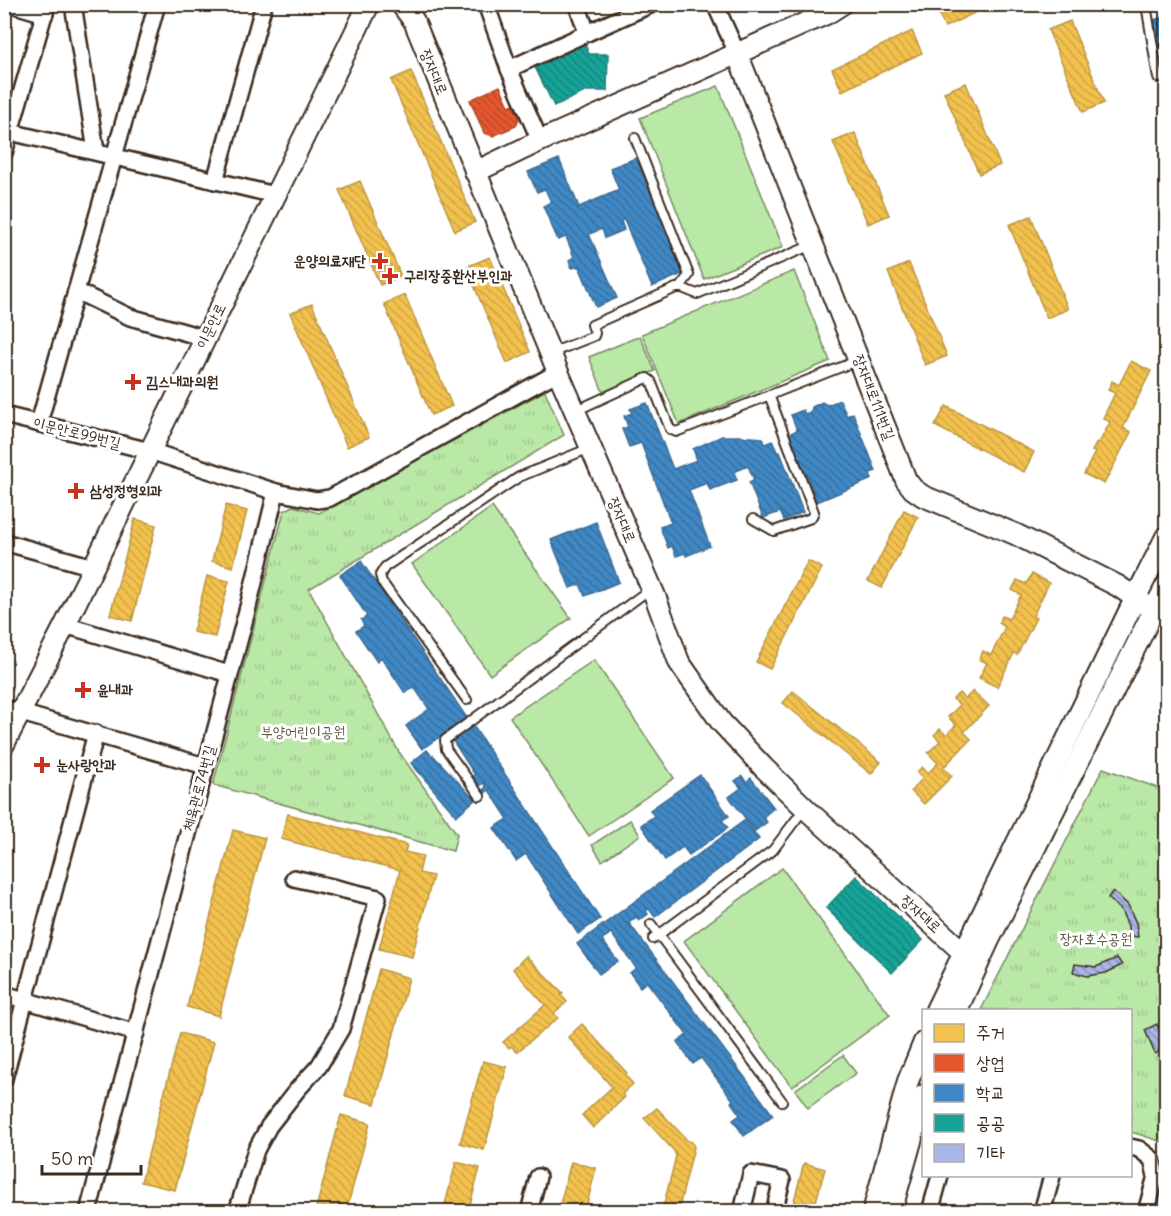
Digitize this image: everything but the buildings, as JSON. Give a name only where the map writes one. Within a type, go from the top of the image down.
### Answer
[{"type":"street","points":[[4,153],[46,9],[11,4]]},
{"type":"street","points":[[74,4],[96,151]]},
{"type":"street","points":[[39,423],[157,4]]},
{"type":"street","points":[[215,181],[264,4]]},
{"type":"street","name":"이문안로","points":[[4,744],[12,710],[65,625],[369,4]]},
{"type":"street","name":"장자대로","points":[[401,4],[414,21],[554,363],[651,588],[679,662],[721,722],[805,808],[971,959]]},
{"type":"street","points":[[486,4],[509,69],[540,141]]},
{"type":"street","points":[[577,4],[587,33]]},
{"type":"street","points":[[509,69],[651,4]]},
{"type":"street","points":[[715,4],[737,53]]},
{"type":"street","points":[[476,172],[832,8]]},
{"type":"street","name":"장자대로111번길","points":[[737,53],[860,360],[900,469],[913,489],[929,499],[1014,534],[1118,586],[1153,610]]},
{"type":"street","points":[[10,132],[275,195]]},
{"type":"street","points":[[76,291],[130,317],[205,338]]},
{"type":"street","points":[[150,452],[276,492],[317,500],[330,498],[554,363]]},
{"type":"street","name":"이문안로99번길","points":[[4,415],[150,452]]},
{"type":"street","name":"체육관로74번길","points":[[88,1212],[248,607],[276,492]]},
{"type":"street","points":[[958,1009],[971,959],[1134,598],[1167,537]]},
{"type":"street","points":[[4,542],[93,567]]},
{"type":"street","points":[[937,1009],[971,959],[1167,586]]},
{"type":"street","points":[[65,625],[229,674]]},
{"type":"street","points":[[12,710],[205,766]]},
{"type":"street","points":[[4,1079],[96,733]]},
{"type":"street","points":[[237,1212],[256,1150],[269,1126],[319,1066],[340,1029],[378,898],[294,878]]},
{"type":"street","points":[[4,994],[136,1033]]},
{"type":"street","points":[[873,1212],[908,1082],[922,1047]]},
{"type":"street","points":[[891,1212],[922,1102]]},
{"type":"street","points":[[1132,1147],[1139,1149],[1152,1159],[1156,1176],[1146,1212]]},
{"type":"street","points":[[742,1212],[752,1174],[782,1180],[774,1212]]},
{"type":"street","points":[[529,1212],[538,1177]]},
{"type":"street","points":[[930,1212],[940,1177]]},
{"type":"street","points":[[1042,1212],[1052,1177]]},
{"type":"lane","points":[[1146,4],[1158,78]]},
{"type":"lane","points":[[554,363],[594,336],[592,325],[680,287],[689,278],[635,138]]},
{"type":"lane","points":[[680,287],[697,294],[813,245]]},
{"type":"lane","points":[[575,411],[647,378],[651,381],[670,429],[676,432],[860,360]]},
{"type":"lane","points":[[753,519],[777,531],[812,518],[814,512],[769,395]]},
{"type":"lane","points":[[467,700],[382,582],[381,571],[519,477],[591,447]]},
{"type":"lane","points":[[480,796],[446,749],[445,740],[651,588]]},
{"type":"lane","points":[[656,937],[771,852],[805,808]]},
{"type":"lane","points":[[651,924],[656,937],[783,1101]]},
{"type":"green space","points":[[718,86],[783,247],[704,279],[640,118]]},
{"type":"green space","points":[[794,271],[830,361],[679,424],[642,334]]},
{"type":"green space","points":[[640,336],[655,371],[603,392],[589,357]]},
{"type":"green space","name":"부양어린이공원","points":[[545,391],[564,435],[309,589],[399,752],[457,834],[453,851],[213,785],[284,511],[293,506],[319,513]]},
{"type":"green space","points":[[492,507],[571,618],[490,675],[412,564]]},
{"type":"green space","points":[[594,660],[674,778],[589,836],[510,717]]},
{"type":"green space","name":"장자호수공원","points":[[1103,768],[1166,791],[1166,1143],[1132,1132],[1132,1009],[982,1009]]},
{"type":"green space","points":[[630,820],[640,835],[602,861],[592,845]]},
{"type":"green space","points":[[782,868],[890,1015],[792,1087],[684,941]]},
{"type":"green space","points":[[843,1055],[856,1073],[808,1108],[795,1090]]},
{"type":"place","name":"운양의료재단","points":[[380,261]]},
{"type":"place","name":"구리장중환산부인과","points":[[390,276]]},
{"type":"place","name":"김스내과의원","points":[[133,382]]},
{"type":"place","name":"삼성정형외과","points":[[76,491]]},
{"type":"place","name":"윤내과","points":[[83,690]]},
{"type":"place","name":"눈사랑안과","points":[[42,765]]}]
